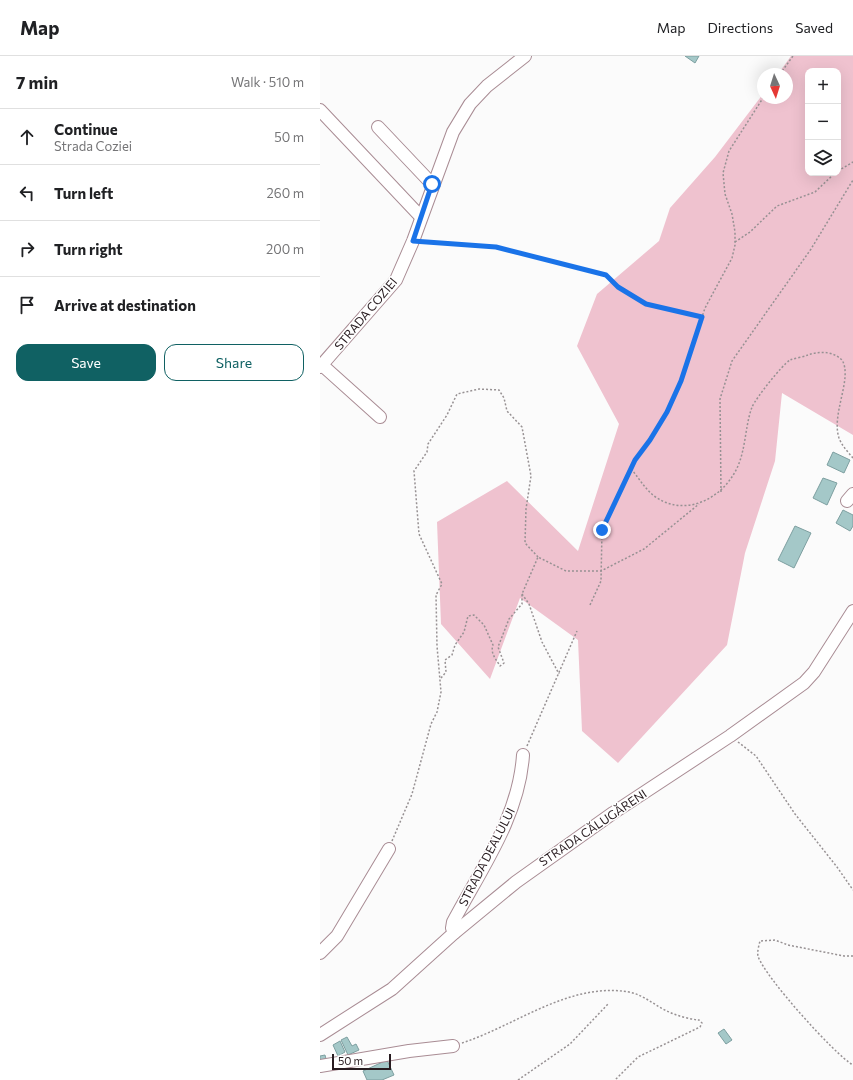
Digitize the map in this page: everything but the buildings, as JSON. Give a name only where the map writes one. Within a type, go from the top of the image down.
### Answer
[{"type":"street","name":"STRADA COZIEI","points":[[321,366],[396,280],[413,241],[432,184],[453,132],[470,104],[487,86],[525,56]]},
{"type":"street","points":[[320,110],[421,216]]},
{"type":"street","points":[[378,127],[432,184]]},
{"type":"street","points":[[321,366],[380,417]]},
{"type":"street","name":"STRADA CĂLUGĂRENI","points":[[320,1035],[392,989],[454,933],[516,882],[730,736],[804,683],[814,672],[853,611]]},
{"type":"street","name":"STRADA DEALULUI","points":[[454,933],[452,928],[453,922],[506,825],[520,784],[523,755]]},
{"type":"street","points":[[320,953],[337,936],[389,849]]},
{"type":"street","points":[[320,1066],[409,1051],[452,1046]]},
{"type":"path","points":[[784,68],[793,56]]},
{"type":"path","points":[[590,605],[600,581],[602,530],[635,460],[650,440],[667,412],[681,381],[702,317],[732,258],[735,242],[732,214],[725,194],[723,173],[728,151],[759,104]]},
{"type":"path","points":[[841,169],[853,162]]},
{"type":"path","points":[[735,242],[750,232],[777,206],[815,192],[832,176]]},
{"type":"path","points":[[721,492],[720,399],[732,361],[811,249],[853,180]]},
{"type":"path","points":[[413,241],[496,247],[606,275],[618,287],[646,304],[702,317]]},
{"type":"path","points":[[389,849],[412,794],[431,724],[437,712],[441,692],[441,678],[437,646],[436,595],[442,584],[420,534],[414,471],[428,452],[428,444],[447,415],[457,394],[479,389],[498,390],[504,398],[507,411],[522,427],[531,476],[526,509],[525,543],[538,557],[566,571],[601,571],[644,549],[699,504],[721,492],[737,469],[752,406],[766,386],[790,360],[812,354],[830,353],[842,359],[847,366],[848,379],[837,424],[839,438],[853,458]]},
{"type":"path","points":[[631,469],[643,486],[658,499],[678,505],[699,504]]},
{"type":"path","points":[[441,678],[446,672],[445,660],[452,655],[455,645],[464,632],[468,616],[474,615],[484,625],[493,645],[491,649],[494,658],[500,666],[504,663],[498,647],[509,619],[517,612],[522,604],[522,594],[538,557]]},
{"type":"path","points":[[522,594],[529,604],[542,642],[559,674]]},
{"type":"path","points":[[523,755],[577,631]]},
{"type":"path","points":[[730,736],[756,756],[796,814],[853,890]]},
{"type":"path","points":[[853,956],[844,956],[788,945],[775,940],[760,941],[757,954],[764,968],[783,992],[816,1030],[853,1065]]},
{"type":"path","points":[[452,1046],[482,1037],[550,1004],[580,994],[610,990],[638,994],[667,1011],[699,1020],[702,1024],[700,1027],[676,1040],[638,1057],[615,1080]]},
{"type":"path","points":[[518,1080],[570,1044],[609,1002]]},
{"type":"shaded area","points":[[791,56],[853,56],[853,435],[782,393],[775,461],[745,553],[727,645],[618,763],[582,731],[578,640],[520,598],[490,679],[441,624],[437,522],[507,481],[578,551],[619,424],[577,346],[597,294],[659,241],[670,208],[715,157],[757,102],[757,104],[793,104],[793,68],[782,68]]},
{"type":"route","points":[[432,184],[413,241],[496,247],[606,275],[618,287],[629,292],[646,304],[702,317],[681,381],[667,412],[650,440],[635,460],[602,530]]}]
